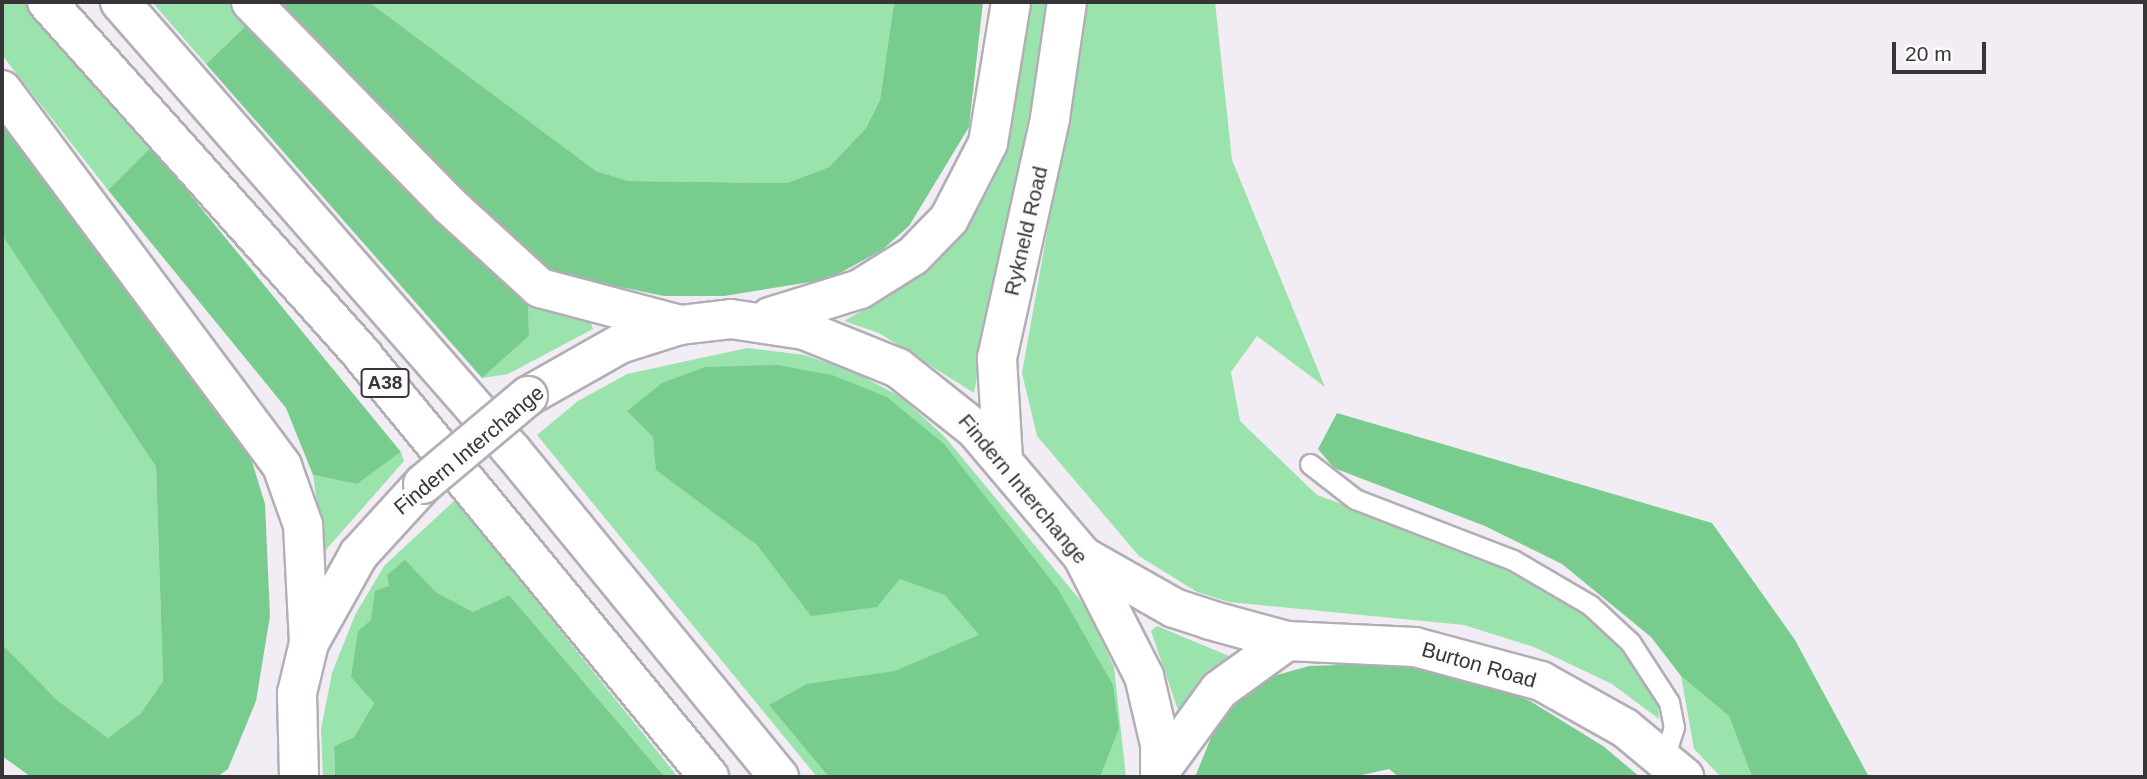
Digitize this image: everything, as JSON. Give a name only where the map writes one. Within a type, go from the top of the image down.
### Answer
[{"type":"main road","name":"A38","points":[[47,2],[363,356],[709,777]]},
{"type":"main road","name":"A38","points":[[120,2],[478,410],[779,777]]},
{"type":"main road","points":[[251,2],[449,205],[540,288],[680,325]]},
{"type":"main road","points":[[761,319],[808,310],[860,289],[913,256],[950,219],[988,144],[1011,2]]},
{"type":"main road","name":"Rykneld Road","points":[[1003,460],[997,358],[1050,118],[1067,2]]},
{"type":"main road","points":[[2,90],[282,466],[303,525],[309,643]]},
{"type":"main road","name":"Findern Interchange","points":[[292,770],[297,693],[309,643],[359,554],[423,484],[528,396],[620,344],[680,325],[761,319],[835,340],[898,368],[954,408],[1003,460],[1082,555],[1144,676],[1160,774]]},
{"type":"main road","name":"Burton Road","points":[[1082,555],[1174,608],[1287,641],[1415,646],[1503,668],[1582,702],[1674,767]]},
{"type":"main road","points":[[1160,774],[1219,690],[1287,641]]},
{"type":"lane","points":[[1310,464],[1355,499],[1513,560],[1590,605],[1630,642],[1669,702],[1674,727],[1674,767]]},
{"type":"green space","points":[[2,2],[24,2],[151,147],[108,190],[2,55]]},
{"type":"green space","points":[[152,2],[227,2],[249,23],[206,64]]},
{"type":"green space","points":[[269,2],[369,2],[596,171],[629,181],[787,183],[829,167],[866,128],[880,100],[894,2],[983,2],[969,127],[909,226],[882,250],[829,279],[724,296],[664,296],[557,274],[511,243]]},
{"type":"green space","points":[[369,2],[894,2],[880,100],[866,128],[829,167],[787,183],[629,181],[596,171]]},
{"type":"green space","points":[[1029,2],[1048,2],[1046,28],[974,393],[879,333],[844,321],[913,281],[974,214],[996,173],[1010,126]]},
{"type":"green space","points":[[1088,2],[1215,2],[1232,160],[1325,387],[1257,336],[1231,372],[1240,421],[1317,495],[1492,559],[1562,597],[1628,652],[1658,701],[1659,719],[1612,684],[1534,647],[1464,625],[1229,602],[1197,592],[1139,556],[1037,436],[1022,373]]},
{"type":"green space","points":[[249,23],[528,297],[529,336],[482,378],[206,64]]},
{"type":"green space","points":[[2,122],[246,442],[265,504],[270,616],[256,701],[228,769],[217,777],[31,777],[2,756],[2,644],[57,700],[108,738],[141,713],[163,681],[156,467],[2,235]]},
{"type":"green space","points":[[151,147],[401,452],[357,484],[313,475],[286,408],[108,190]]},
{"type":"green space","points":[[2,235],[156,467],[163,681],[141,713],[108,738],[57,700],[2,644]]},
{"type":"green space","points":[[528,297],[590,321],[593,329],[508,374],[482,378],[529,336]]},
{"type":"green space","points":[[747,348],[805,355],[856,373],[901,397],[945,437],[1085,606],[1114,667],[1126,777],[817,777],[537,435],[578,401],[627,374]]},
{"type":"green space","points":[[777,365],[832,375],[887,397],[944,444],[1058,589],[1113,685],[1119,728],[1100,777],[829,777],[769,705],[807,684],[895,671],[979,635],[945,595],[900,579],[877,607],[811,616],[757,545],[656,470],[653,437],[627,411],[662,383],[705,367]]},
{"type":"green space","points":[[1337,413],[1712,523],[1795,640],[1869,777],[1752,777],[1729,716],[1681,676],[1651,637],[1562,564],[1485,526],[1334,468],[1318,449]]},
{"type":"green space","points":[[401,452],[404,461],[324,552],[313,475],[357,484]]},
{"type":"green space","points":[[455,500],[678,777],[665,777],[509,595],[473,612],[436,592],[405,561],[390,586],[375,592],[374,703],[354,737],[334,746],[335,777],[323,777],[321,729],[332,673],[355,615],[384,566]]},
{"type":"green space","points":[[405,560],[436,592],[473,612],[509,595],[665,777],[335,777],[334,746],[354,737],[374,703],[351,677],[358,631],[371,620],[375,591],[389,586],[387,575]]},
{"type":"green space","points":[[1157,626],[1229,656],[1179,713],[1151,631]]},
{"type":"green space","points":[[1367,664],[1448,669],[1530,701],[1603,746],[1640,777],[1399,777],[1389,769],[1353,777],[1195,777],[1226,701],[1256,681],[1309,666]]},
{"type":"green space","points":[[1681,676],[1729,716],[1752,777],[1721,777],[1694,749]]}]
